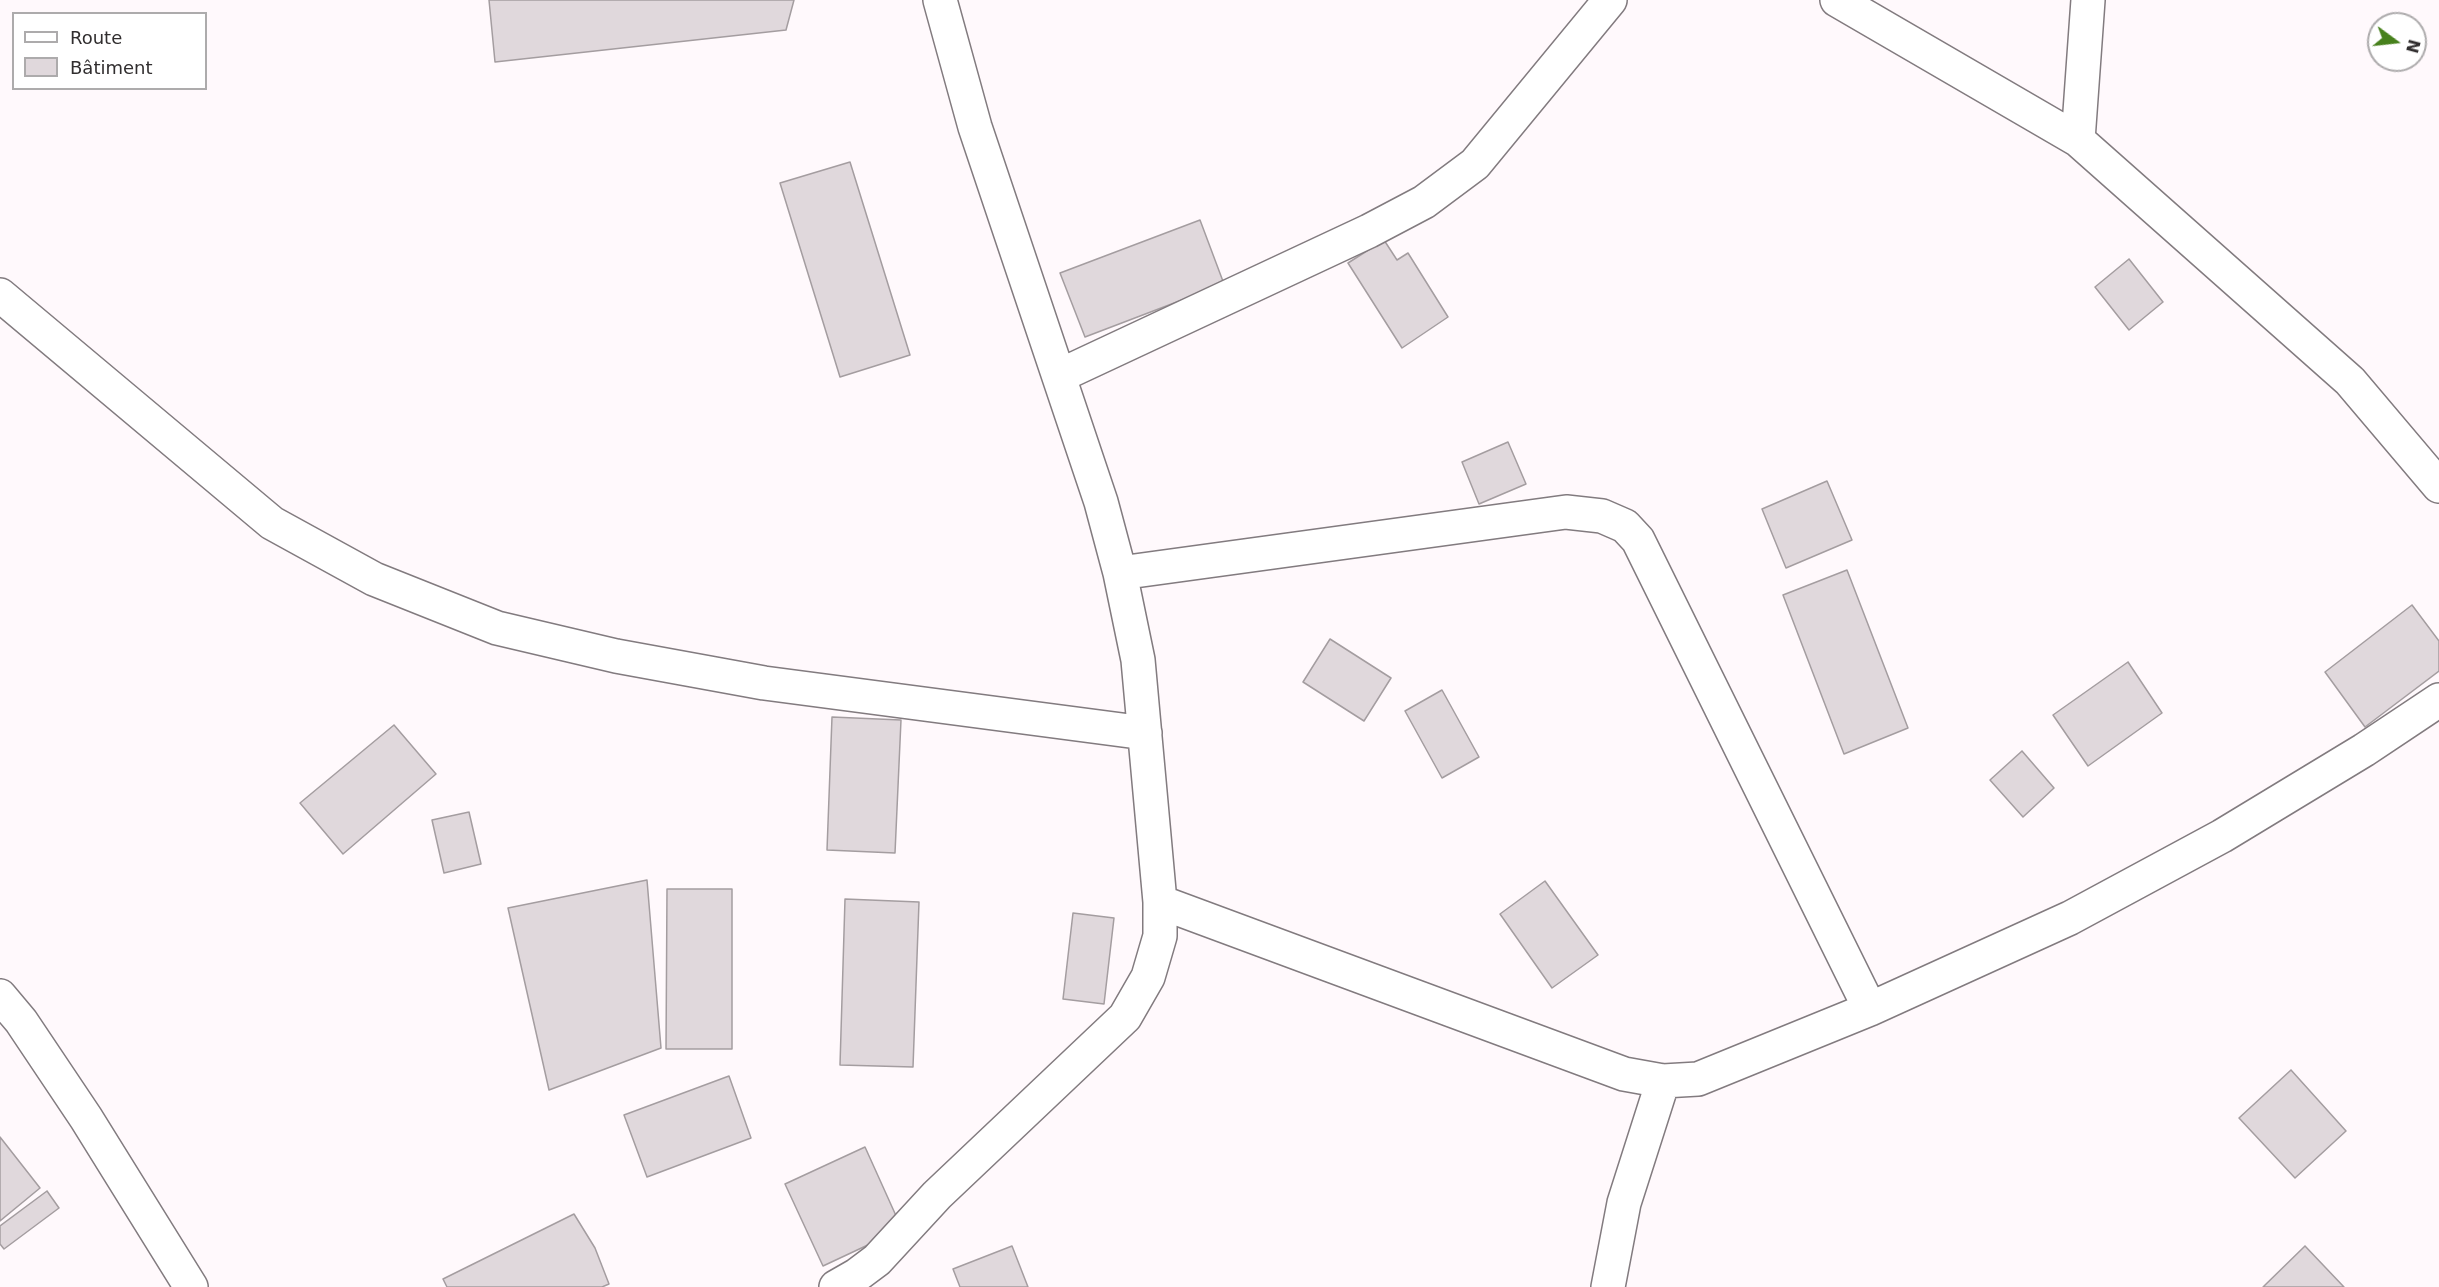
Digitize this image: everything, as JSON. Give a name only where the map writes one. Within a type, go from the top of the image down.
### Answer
[{"type":"street","points":[[836,1287],[877,1260],[937,1196],[1125,1017],[1148,977],[1160,936],[1160,902],[1138,660],[1120,573],[1101,502],[975,127],[940,0]]},
{"type":"street","points":[[1059,376],[1369,231],[1424,202],[1475,164],[1610,0]]},
{"type":"street","points":[[1837,0],[2078,140],[2350,381],[2439,486]]},
{"type":"street","points":[[2078,140],[2088,0]]},
{"type":"street","points":[[0,295],[272,523],[374,579],[497,627],[616,656],[764,682],[1145,733]]},
{"type":"street","points":[[1120,573],[1566,512],[1602,516],[1625,526],[1638,540],[1870,1009]]},
{"type":"street","points":[[1160,902],[1624,1074],[1663,1081],[1698,1078],[1870,1009],[2070,918],[2232,830],[2364,750],[2439,700]]},
{"type":"street","points":[[0,996],[21,1021],[86,1118],[191,1287]]},
{"type":"street","points":[[1608,1287],[1624,1203],[1663,1081]]},
{"type":"building","points":[[489,0],[794,0],[786,30],[495,62]]},
{"type":"building","points":[[850,162],[910,355],[840,377],[780,183]]},
{"type":"building","points":[[1200,220],[1224,284],[1085,337],[1060,273]]},
{"type":"building","points":[[1384,240],[1397,260],[1408,253],[1448,317],[1402,348],[1348,263]]},
{"type":"building","points":[[2129,259],[2163,302],[2129,330],[2095,287]]},
{"type":"building","points":[[1508,442],[1526,484],[1479,504],[1462,462]]},
{"type":"building","points":[[1827,481],[1852,540],[1786,568],[1762,509]]},
{"type":"building","points":[[1847,570],[1908,728],[1844,754],[1783,595]]},
{"type":"building","points":[[2412,605],[2439,641],[2439,671],[2365,727],[2325,672]]},
{"type":"building","points":[[1330,639],[1391,678],[1364,721],[1303,682]]},
{"type":"building","points":[[2128,662],[2162,713],[2088,766],[2053,715]]},
{"type":"building","points":[[1442,690],[1479,757],[1442,778],[1405,711]]},
{"type":"building","points":[[832,717],[901,720],[895,853],[827,850]]},
{"type":"building","points":[[394,725],[436,774],[343,854],[300,803]]},
{"type":"building","points":[[2022,751],[2054,788],[2023,817],[1990,780]]},
{"type":"building","points":[[469,812],[481,864],[444,873],[432,820]]},
{"type":"building","points":[[647,880],[661,1048],[549,1090],[508,908]]},
{"type":"building","points":[[1545,881],[1598,955],[1552,988],[1500,914]]},
{"type":"building","points":[[667,889],[732,889],[732,1049],[666,1049]]},
{"type":"building","points":[[845,899],[919,902],[913,1067],[840,1065]]},
{"type":"building","points":[[1073,913],[1114,918],[1104,1004],[1063,999]]},
{"type":"building","points":[[2291,1070],[2346,1131],[2295,1178],[2239,1118]]},
{"type":"building","points":[[729,1076],[751,1138],[647,1177],[624,1115]]},
{"type":"building","points":[[0,1137],[40,1188],[0,1221]]},
{"type":"building","points":[[865,1147],[902,1229],[823,1266],[785,1184]]},
{"type":"building","points":[[47,1191],[59,1208],[4,1249],[0,1244],[0,1226]]},
{"type":"building","points":[[574,1214],[595,1248],[609,1284],[602,1287],[447,1287],[443,1279]]},
{"type":"building","points":[[1012,1246],[1028,1287],[960,1287],[953,1269]]},
{"type":"building","points":[[2305,1246],[2344,1287],[2263,1287]]}]
